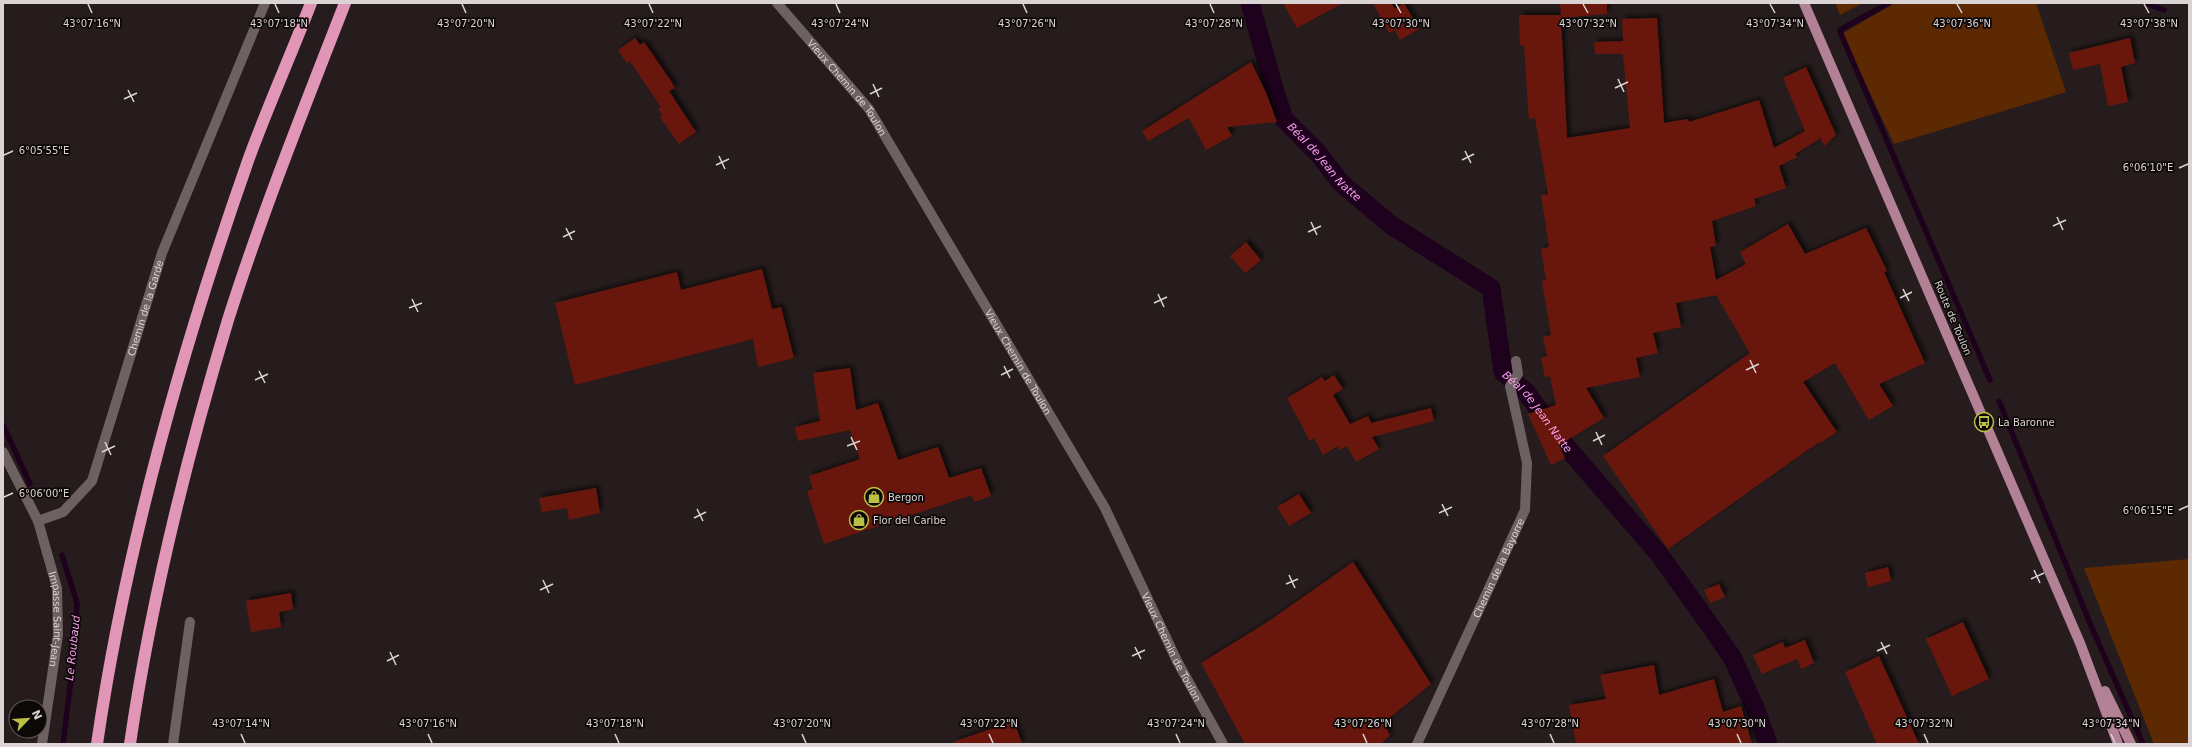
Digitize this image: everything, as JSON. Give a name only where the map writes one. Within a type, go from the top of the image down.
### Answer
[{"type":"highway","points":[[97,744],[120,608],[172,401],[197,312],[250,157],[311,3]]},
{"type":"highway","points":[[130,744],[152,615],[173,520],[204,403],[229,319],[281,169],[344,3]]},
{"type":"main road","name":"Route de Toulon","points":[[1804,3],[2080,643],[2118,744]]},
{"type":"main road","name":"Route de Toulon","points":[[2080,643],[2131,744]]},
{"type":"street","name":"Chemin de la Garde","points":[[38,521],[63,512],[92,481],[162,253],[265,3]]},
{"type":"street","name":"Vieux Chemin de Toulon","points":[[777,3],[868,109],[1105,508],[1180,668],[1223,744]]},
{"type":"street","name":"Chemin de la Bayorre","points":[[1417,744],[1525,510],[1527,463],[1510,386],[1518,374],[1516,361]]},
{"type":"street","points":[[3,452],[38,521]]},
{"type":"street","name":"Impasse Saint-Jean","points":[[38,521],[58,588],[59,613],[52,682],[42,744]]},
{"type":"street","points":[[173,744],[190,622]]},
{"type":"shaded area","points":[[1835,3],[1863,3],[1840,15]]},
{"type":"shaded area","points":[[1894,3],[2036,3],[2066,92],[1894,144],[1842,34]]},
{"type":"shaded area","points":[[2189,559],[2189,744],[2154,744],[2084,568]]},
{"type":"building","points":[[1283,3],[1343,3],[1297,28]]},
{"type":"building","points":[[1373,3],[1391,3],[1395,9],[1404,3],[1419,29],[1400,40],[1395,30],[1389,33]]},
{"type":"building","points":[[1560,3],[1607,3],[1607,14],[1561,18],[1567,138],[1630,128],[1623,54],[1595,54],[1594,42],[1623,41],[1622,19],[1657,18],[1664,123],[1688,119],[1689,122],[1759,100],[1774,148],[1805,131],[1783,78],[1806,67],[1836,135],[1824,146],[1821,138],[1795,154],[1797,157],[1779,166],[1786,188],[1754,199],[1756,206],[1712,221],[1716,246],[1710,247],[1716,280],[1746,264],[1740,252],[1788,224],[1805,254],[1866,228],[1887,271],[1884,272],[1925,363],[1879,384],[1893,406],[1869,420],[1835,363],[1803,382],[1837,432],[1820,443],[1819,442],[1668,549],[1603,456],[1750,353],[1716,295],[1676,303],[1681,327],[1653,333],[1658,353],[1636,358],[1640,377],[1586,388],[1604,418],[1559,445],[1565,458],[1551,465],[1528,414],[1556,405],[1550,376],[1545,377],[1541,358],[1547,356],[1543,337],[1551,335],[1542,281],[1546,280],[1541,249],[1549,247],[1541,195],[1548,194],[1535,118],[1529,119],[1524,45],[1520,45],[1519,15],[1561,15]]},
{"type":"building","points":[[635,38],[640,45],[644,42],[671,81],[675,88],[669,91],[696,132],[679,144],[660,117],[662,115],[658,109],[661,107],[630,61],[627,63],[618,50]]},
{"type":"building","points":[[2130,38],[2135,63],[2121,67],[2128,102],[2108,106],[2100,64],[2073,70],[2069,53]]},
{"type":"building","points":[[1251,62],[1267,95],[1277,122],[1227,127],[1232,136],[1206,150],[1189,118],[1148,141],[1142,131]]},
{"type":"building","points":[[1246,242],[1261,260],[1245,273],[1230,256]]},
{"type":"building","points":[[762,269],[772,309],[781,307],[794,358],[758,367],[753,339],[575,385],[555,303],[677,272],[681,290]]},
{"type":"building","points":[[850,368],[856,410],[878,403],[898,460],[938,447],[949,478],[981,468],[991,496],[974,502],[972,495],[824,544],[807,491],[813,489],[809,476],[860,459],[850,430],[798,441],[795,427],[820,421],[813,373]]},
{"type":"building","points":[[1334,375],[1343,389],[1333,395],[1350,424],[1368,416],[1371,423],[1431,408],[1434,421],[1372,437],[1379,449],[1356,462],[1347,446],[1340,450],[1338,446],[1323,455],[1314,438],[1310,441],[1287,398],[1322,377],[1325,381]]},
{"type":"building","points":[[596,488],[600,513],[569,520],[567,508],[542,512],[539,498]]},
{"type":"building","points":[[1299,494],[1311,513],[1289,526],[1277,507]]},
{"type":"building","points":[[1353,562],[1431,684],[1383,723],[1390,735],[1381,744],[1245,744],[1201,663],[1269,621]]},
{"type":"building","points":[[1888,567],[1891,581],[1868,587],[1865,573]]},
{"type":"building","points":[[1719,584],[1725,597],[1710,603],[1704,590]]},
{"type":"building","points":[[291,593],[293,609],[279,612],[281,627],[251,632],[246,601]]},
{"type":"building","points":[[1963,622],[1989,679],[1952,696],[1926,639]]},
{"type":"building","points":[[1805,640],[1814,663],[1801,669],[1797,659],[1762,674],[1753,655],[1783,642],[1785,648]]},
{"type":"building","points":[[1879,656],[1919,744],[1877,744],[1845,672]]},
{"type":"building","points":[[1654,665],[1659,695],[1714,679],[1723,712],[1741,706],[1752,744],[1576,744],[1569,705],[1606,699],[1600,675]]},
{"type":"building","points":[[1014,721],[1022,744],[953,744],[953,742]]},
{"type":"waterway","name":"Béal de Jean Natte","points":[[1250,3],[1284,119],[1318,153],[1341,183],[1391,225],[1491,288],[1503,372],[1526,392],[1564,444],[1659,554],[1709,624],[1732,657],[1756,710],[1768,744]]},
{"type":"waterway","points":[[1889,3],[1840,30],[1841,34],[1990,380]]},
{"type":"waterway","points":[[2146,3],[2164,10]]},
{"type":"waterway","points":[[1999,401],[2092,628],[2143,744]]},
{"type":"waterway","name":"Le Roubaud","points":[[3,425],[30,484]]},
{"type":"waterway","name":"Le Roubaud","points":[[62,555],[77,603],[75,646],[63,744]]},
{"type":"place","name":"La Baronne","points":[[1984,422]]},
{"type":"place","name":"Bergon","points":[[874,497]]},
{"type":"place","name":"Flor del Caribe","points":[[859,520]]}]
